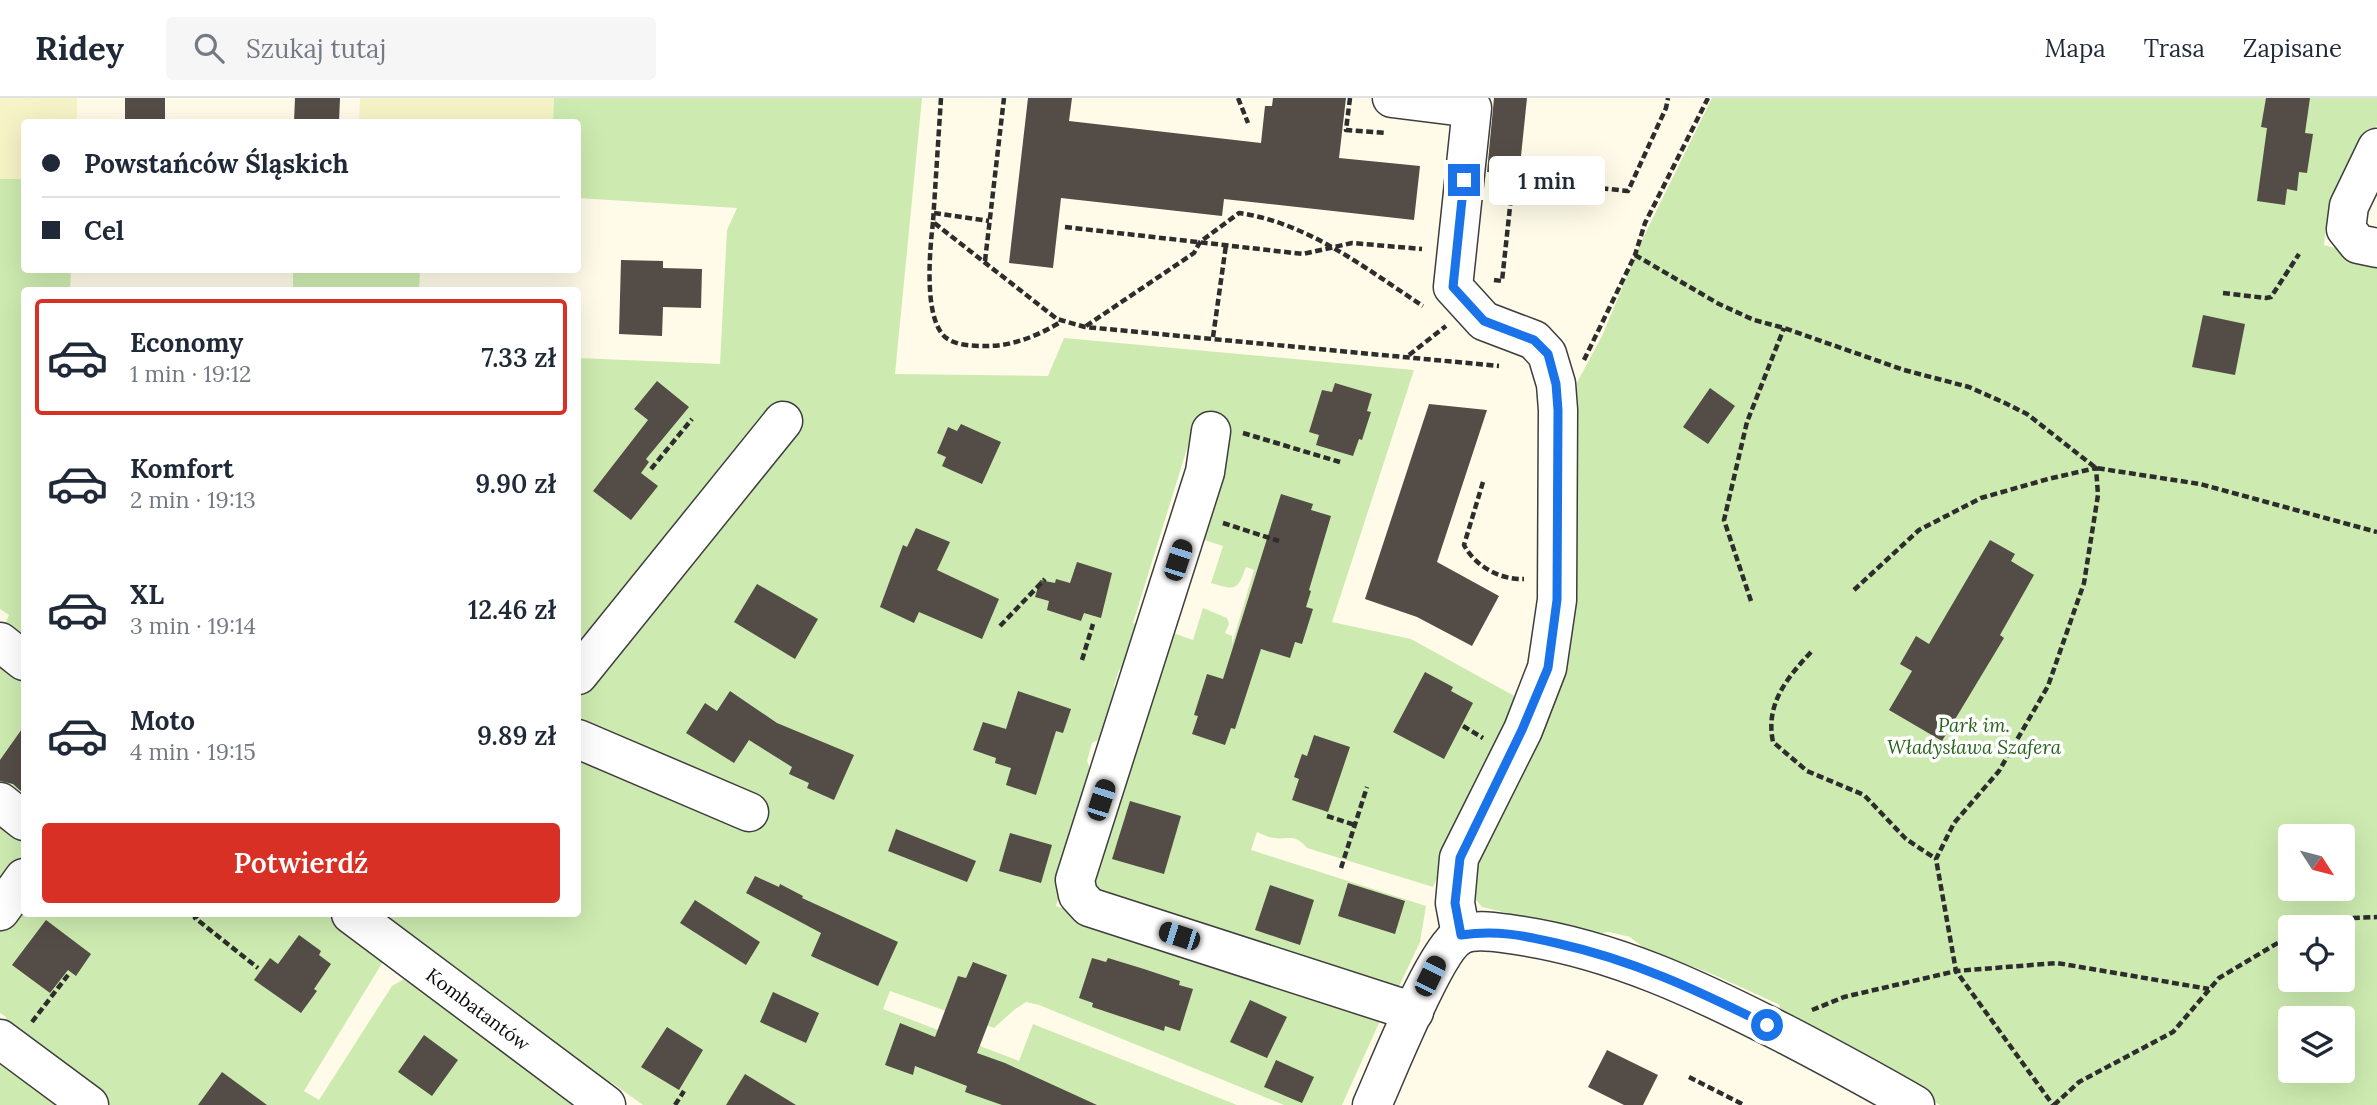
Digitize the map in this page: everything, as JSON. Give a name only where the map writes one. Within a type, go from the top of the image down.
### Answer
[{"type":"street","points":[[1394,116],[1472,108],[1453,287],[1484,321],[1534,340],[1569,374],[1558,410],[1557,600],[1548,668],[1522,730],[1460,858],[1455,903],[1461,935]]},
{"type":"street","points":[[2377,149],[2349,206],[2346,229],[2358,244],[2377,248]]},
{"type":"street","points":[[581,671],[782,421]]},
{"type":"street","points":[[1224,431],[1205,472],[1075,880],[1078,895],[1089,906],[1414,1012]]},
{"type":"street","points":[[0,642],[21,659]]},
{"type":"street","points":[[581,740],[749,812]]},
{"type":"street","points":[[0,802],[21,819]]},
{"type":"street","points":[[0,911],[21,882]]},
{"type":"street","name":"Kombatantów","points":[[368,919],[606,1105]]},
{"type":"street","points":[[1372,1105],[1446,948],[1461,935],[1487,931],[1531,937],[1594,951],[1693,988],[1856,1070],[1915,1105]]},
{"type":"street","points":[[6,1044],[89,1105]]},
{"type":"path","points":[[942,98],[928,272],[938,327],[945,337],[963,345],[1002,346],[1048,331],[1063,321]]},
{"type":"path","points":[[985,261],[1004,98]]},
{"type":"path","points":[[1238,98],[1248,123]]},
{"type":"path","points":[[1350,98],[1346,130],[1394,116]]},
{"type":"path","points":[[1454,276],[1502,281],[1513,180],[1628,191],[1666,108],[1668,98]]},
{"type":"path","points":[[1569,374],[1634,255],[1645,223],[1708,98]]},
{"type":"path","points":[[934,213],[989,221]]},
{"type":"path","points":[[1085,327],[1194,253],[1200,242],[1239,213],[1264,216],[1335,248],[1427,309]]},
{"type":"path","points":[[933,222],[1057,319],[1085,327],[1501,366]]},
{"type":"path","points":[[1065,228],[1303,254],[1352,243],[1422,249],[1424,237]]},
{"type":"path","points":[[1213,337],[1226,245]]},
{"type":"path","points":[[2223,293],[2271,297],[2299,254]]},
{"type":"path","points":[[1634,255],[1719,304],[1754,320],[1904,370],[1969,387],[2005,403],[2027,414],[2096,468],[2098,495],[2084,583],[2048,686],[1999,771],[1954,823],[1936,859],[1956,971],[2053,1105],[2078,1082],[2173,1032],[2187,1019],[2219,978],[2278,943]]},
{"type":"path","points":[[1408,356],[1449,323],[1438,316]]},
{"type":"path","points":[[1751,601],[1724,520],[1747,422],[1784,328]]},
{"type":"path","points":[[651,469],[692,419]]},
{"type":"path","points":[[1224,431],[1340,462]]},
{"type":"path","points":[[1854,590],[1919,530],[1982,498],[2096,468],[2200,484],[2377,532]]},
{"type":"path","points":[[1483,482],[1464,545],[1470,556],[1476,562],[1509,579],[1556,577]]},
{"type":"path","points":[[1192,514],[1279,541]]},
{"type":"path","points":[[1000,626],[1045,579]]},
{"type":"path","points":[[1082,660],[1093,624]]},
{"type":"path","points":[[1811,652],[1774,701],[1773,742],[1807,771],[1864,795],[1906,839],[1936,859]]},
{"type":"path","points":[[1341,868],[1367,787]]},
{"type":"path","points":[[1327,816],[1354,825]]},
{"type":"path","points":[[196,917],[258,968]]},
{"type":"path","points":[[2355,918],[2377,917]]},
{"type":"path","points":[[1806,1012],[1844,997],[1956,971],[2057,963],[2209,989]]},
{"type":"path","points":[[6,1044],[68,975]]},
{"type":"path","points":[[1689,1077],[1744,1105]]},
{"type":"path","points":[[675,1105],[684,1091]]},
{"type":"shaded area","points":[[0,98],[77,98],[77,119],[21,119],[21,179],[0,179]]},
{"type":"shaded area","points":[[360,98],[554,98],[553,119],[359,119]]},
{"type":"green space","points":[[554,98],[922,98],[895,374],[1048,376],[1064,338],[1414,370],[1332,622],[1411,639],[1518,698],[1433,887],[1307,848],[1295,839],[1272,838],[1257,832],[1251,850],[1426,906],[1420,942],[1394,997],[1094,900],[1084,873],[1165,630],[1193,640],[1203,608],[1227,618],[1229,624],[1225,633],[1232,636],[1232,644],[1254,570],[1246,567],[1234,587],[1211,583],[1223,546],[1195,537],[1218,487],[1229,451],[1226,435],[1194,426],[1133,623],[1144,627],[1134,660],[1119,670],[1114,686],[1119,709],[1111,734],[1092,743],[1087,761],[1096,782],[1056,906],[1384,1012],[1342,1105],[1284,1105],[1039,1005],[1026,1002],[994,1028],[890,991],[883,1009],[1019,1061],[1033,1024],[1237,1105],[643,1105],[611,1082],[604,1091],[392,931],[391,917],[581,917],[581,671],[585,646],[581,643],[581,358],[720,364],[727,230],[737,208],[581,198],[581,119],[553,119]]},
{"type":"green space","name":"Park im. Władysława Szafera","points":[[1712,98],[2377,98],[2377,125],[2327,219],[2324,245],[2377,259],[2377,1105],[1940,1105],[1777,1014],[1780,1005],[1712,974],[1644,948],[1630,937],[1609,932],[1596,934],[1482,907],[1476,900],[1473,887],[1472,845],[1530,741],[1566,403],[1602,336],[1642,240]]},
{"type":"green space","points":[[0,179],[21,179],[21,273],[71,273],[70,287],[21,287],[21,648],[2,632],[9,615],[0,609]]},
{"type":"green space","points":[[293,273],[420,273],[419,287],[293,287]]},
{"type":"green space","points":[[0,655],[21,672],[21,867],[0,897]]},
{"type":"green space","points":[[21,898],[21,917],[340,917],[384,960],[304,1091],[319,1100],[392,986],[415,973],[590,1105],[110,1105],[6,1029],[6,1017],[0,1013],[0,927]]},
{"type":"green space","points":[[0,1062],[68,1105],[0,1105]]},
{"type":"building","points":[[125,98],[165,98],[165,119],[125,119]]},
{"type":"building","points":[[295,98],[340,98],[339,119],[294,119]]},
{"type":"building","points":[[1028,98],[1072,98],[1069,121],[1261,143],[1265,106],[1272,106],[1273,98],[1346,98],[1339,158],[1420,166],[1414,220],[1224,199],[1222,216],[1061,198],[1053,268],[1009,263]]},
{"type":"building","points":[[1494,98],[1527,98],[1519,175],[1487,172]]},
{"type":"building","points":[[2266,98],[2310,98],[2305,133],[2313,134],[2307,173],[2299,172],[2297,191],[2287,189],[2285,205],[2257,201],[2267,128],[2261,127]]},
{"type":"building","points":[[621,260],[663,261],[663,268],[702,269],[701,308],[663,307],[662,336],[619,334]]},
{"type":"building","points":[[2203,315],[2245,324],[2235,375],[2192,367]]},
{"type":"building","points":[[657,381],[689,407],[646,459],[649,462],[641,473],[658,486],[631,520],[593,491],[648,420],[634,409]]},
{"type":"building","points":[[1335,383],[1372,394],[1367,411],[1371,412],[1362,440],[1359,439],[1353,456],[1316,445],[1319,435],[1309,432],[1322,390],[1332,392]]},
{"type":"building","points":[[1710,388],[1735,406],[1708,444],[1683,427]]},
{"type":"building","points":[[1429,404],[1487,410],[1437,562],[1499,596],[1472,646],[1417,617],[1365,599]]},
{"type":"building","points":[[961,424],[1001,442],[982,484],[942,466],[946,457],[937,453],[948,427],[957,431]]},
{"type":"building","points":[[1281,494],[1313,504],[1311,510],[1331,516],[1309,590],[1311,591],[1306,607],[1313,609],[1302,644],[1295,642],[1290,658],[1261,649],[1235,729],[1231,728],[1225,745],[1192,734],[1198,716],[1194,715],[1207,674],[1223,679]]},
{"type":"building","points":[[916,528],[950,542],[937,570],[999,599],[982,639],[919,612],[914,623],[880,607],[903,545],[907,547]]},
{"type":"building","points":[[1990,540],[2015,554],[2011,561],[2034,575],[2000,635],[2004,638],[1942,741],[1889,710],[1912,671],[1900,664],[1916,636],[1929,644]]},
{"type":"building","points":[[1077,562],[1112,573],[1101,618],[1084,613],[1081,621],[1047,610],[1049,601],[1035,597],[1040,580],[1055,583],[1056,579],[1070,583]]},
{"type":"building","points":[[757,584],[818,619],[795,659],[734,622]]},
{"type":"building","points":[[1425,672],[1453,687],[1451,691],[1473,703],[1444,759],[1393,732]]},
{"type":"building","points":[[730,691],[777,723],[854,755],[834,800],[807,788],[809,783],[789,774],[792,767],[749,740],[734,763],[686,733],[705,703],[717,711]]},
{"type":"building","points":[[1018,691],[1071,709],[1063,733],[1056,731],[1036,795],[1006,785],[1011,768],[995,763],[996,758],[973,750],[983,722],[1006,729]]},
{"type":"building","points":[[21,730],[21,791],[13,784],[0,781],[0,760]]},
{"type":"building","points":[[1314,735],[1350,747],[1328,812],[1292,800],[1299,779],[1294,777],[1302,754],[1307,756]]},
{"type":"building","points":[[1130,801],[1181,816],[1164,874],[1112,859]]},
{"type":"building","points":[[896,829],[976,861],[967,882],[888,851]]},
{"type":"building","points":[[1010,833],[1052,845],[1041,883],[999,871]]},
{"type":"building","points":[[755,876],[779,887],[780,884],[803,896],[802,898],[898,942],[878,986],[811,956],[821,933],[746,893]]},
{"type":"building","points":[[1348,883],[1405,901],[1395,934],[1338,916]]},
{"type":"building","points":[[1270,885],[1314,900],[1300,945],[1255,930]]},
{"type":"building","points":[[695,900],[760,942],[746,965],[680,923]]},
{"type":"building","points":[[46,920],[91,954],[76,976],[68,970],[50,993],[12,965]]},
{"type":"building","points":[[299,935],[321,951],[319,955],[331,964],[314,989],[317,991],[301,1013],[254,980],[270,958],[278,964]]},
{"type":"building","points":[[1092,958],[1106,962],[1108,958],[1144,969],[1180,981],[1179,985],[1193,989],[1180,1031],[1165,1026],[1164,1031],[1092,1007],[1093,1003],[1079,998]]},
{"type":"building","points":[[973,962],[1007,975],[977,1053],[1097,1105],[1002,1105],[965,1092],[967,1086],[915,1066],[913,1075],[885,1065],[900,1023],[935,1037],[958,976],[966,978]]},
{"type":"building","points":[[773,992],[819,1013],[806,1043],[760,1022]]},
{"type":"building","points":[[1250,1000],[1287,1017],[1267,1058],[1230,1042]]},
{"type":"building","points":[[667,1027],[703,1050],[679,1090],[641,1067]]},
{"type":"building","points":[[424,1035],[458,1060],[432,1096],[398,1072]]},
{"type":"building","points":[[1607,1050],[1658,1075],[1643,1105],[1624,1105],[1588,1087]]},
{"type":"building","points":[[1276,1060],[1314,1077],[1302,1103],[1264,1087]]},
{"type":"building","points":[[222,1072],[267,1105],[198,1105]]},
{"type":"building","points":[[745,1074],[796,1105],[726,1105]]},
{"type":"route","points":[[1464,180],[1453,287],[1484,321],[1534,340],[1548,354],[1556,384],[1558,410],[1558,505],[1557,600],[1548,668],[1522,730],[1460,858],[1455,903],[1461,935],[1487,931],[1531,937],[1594,951],[1693,988],[1767,1025]]}]
